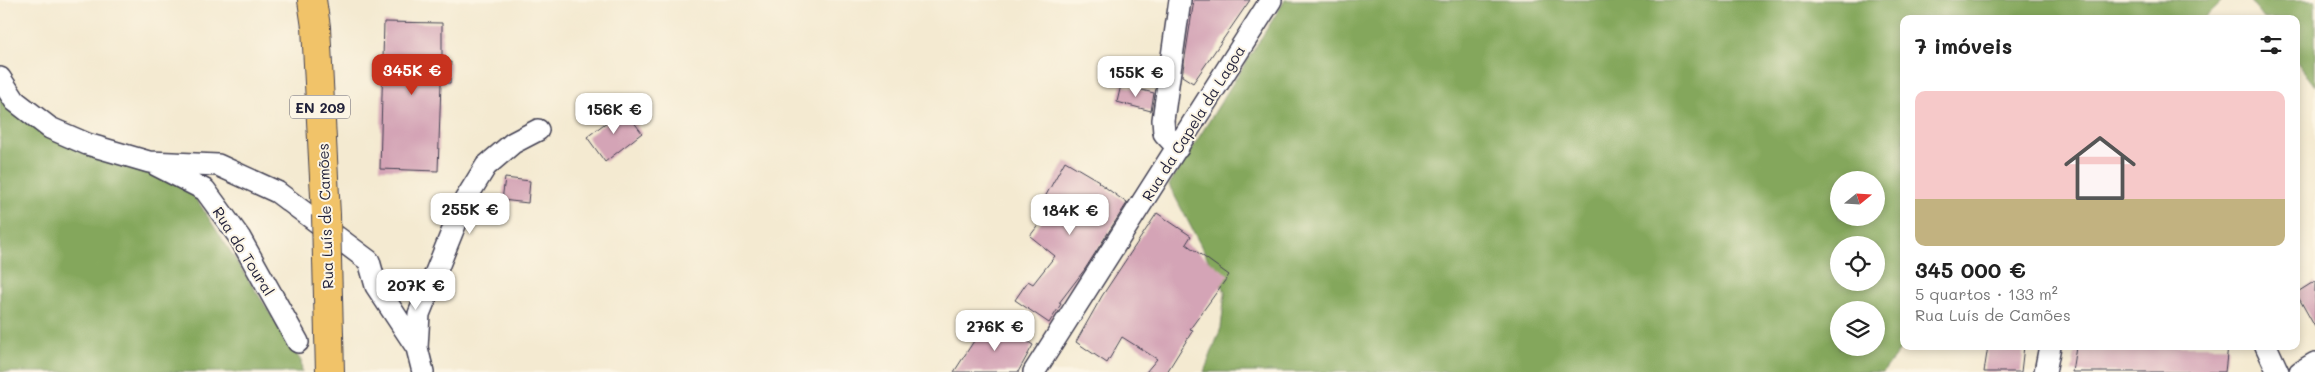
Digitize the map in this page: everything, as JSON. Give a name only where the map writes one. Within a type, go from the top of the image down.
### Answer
[{"type":"main road","name":"Rua Luís de Camões","points":[[312,0],[316,27],[326,214],[330,372]]},
{"type":"street","points":[[1178,148],[1164,133],[1163,120],[1164,100],[1180,0]]},
{"type":"street","name":"Rua da Capela da Lagoa","points":[[1034,372],[1271,0]]},
{"type":"street","name":"Rua do Toural","points":[[0,78],[16,101],[50,128],[87,144],[149,162],[206,190],[240,238],[298,342]]},
{"type":"street","points":[[418,348],[419,314],[464,200],[486,166],[512,143],[538,130]]},
{"type":"street","name":"Rua do Toural","points":[[149,162],[218,165],[277,192],[369,260],[376,286],[418,348],[423,372]]},
{"type":"street","points":[[2045,372],[2049,350]]},
{"type":"street","points":[[2268,350],[2278,372]]},
{"type":"street","points":[[2300,372],[2315,363]]},
{"type":"green space","points":[[1285,0],[2223,0],[2208,15],[1900,15],[1900,350],[1883,372],[1204,372],[1221,328],[1225,292],[1169,185]]},
{"type":"green space","points":[[2250,0],[2315,0],[2315,86],[2300,66],[2300,15],[2261,15]]},
{"type":"green space","points":[[0,84],[30,122],[190,189],[301,361],[302,372],[0,372]]},
{"type":"building","points":[[1194,0],[1250,0],[1193,83],[1182,76]]},
{"type":"building","points":[[384,22],[442,23],[442,62],[451,62],[450,83],[441,83],[438,171],[380,169]]},
{"type":"building","points":[[1121,85],[1154,93],[1151,111],[1117,102]]},
{"type":"building","points":[[624,109],[642,133],[605,162],[587,137]]},
{"type":"building","points":[[1065,161],[1099,181],[1127,203],[1085,269],[1059,303],[1061,304],[1049,323],[1015,300],[1028,281],[1033,284],[1055,256],[1030,236],[1055,203],[1045,197]]},
{"type":"building","points":[[505,178],[530,181],[528,203],[502,200]]},
{"type":"building","points":[[1157,213],[1191,236],[1186,244],[1229,275],[1190,329],[1193,330],[1167,372],[1146,372],[1157,359],[1122,337],[1107,363],[1076,342],[1102,296]]},
{"type":"building","points":[[2315,281],[2315,327],[2300,300],[2300,290]]},
{"type":"building","points":[[992,320],[1033,345],[1018,372],[954,372],[981,330],[984,332]]},
{"type":"building","points":[[1987,350],[2024,350],[2021,372],[1984,372]]},
{"type":"building","points":[[2075,350],[2228,350],[2225,372],[2072,372]]}]
